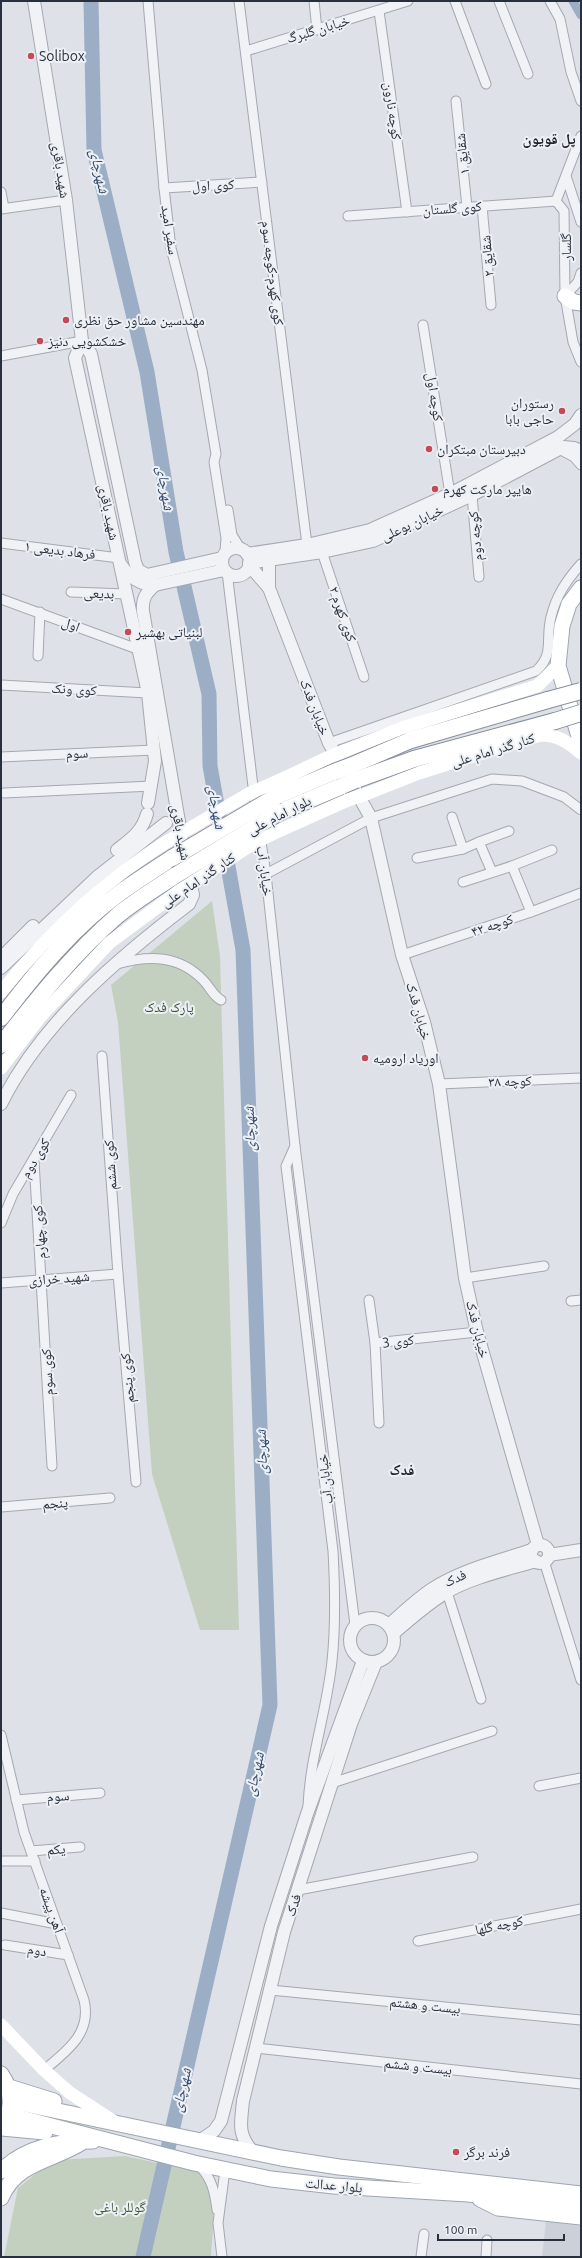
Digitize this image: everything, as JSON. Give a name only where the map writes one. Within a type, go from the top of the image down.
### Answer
[{"type":"highway","name":"بلوار امام علی","points":[[1,1045],[56,976],[119,914],[169,880],[342,772],[411,740],[581,690]]},
{"type":"highway","name":"بلوار امام علی","points":[[1,1018],[44,964],[75,932],[121,892],[276,789],[342,772],[414,759],[581,713]]},
{"type":"main road","points":[[565,296],[574,302],[581,304]]},
{"type":"main road","points":[[581,588],[569,604],[562,626],[558,666],[581,743]]},
{"type":"main road","points":[[342,772],[344,751],[402,728],[537,686],[558,666]]},
{"type":"main road","name":"کنار گذر امام علی","points":[[1,1068],[40,1017],[109,943],[179,891],[254,843],[348,800],[419,773],[540,735],[552,735],[566,741],[581,753]]},
{"type":"main road","points":[[1,992],[32,954],[65,922],[98,892],[139,860],[168,841],[250,793],[276,789]]},
{"type":"main road","points":[[109,943],[169,880]]},
{"type":"main road","points":[[1,2025],[44,2070],[78,2099],[122,2124]]},
{"type":"main road","points":[[1,2074],[9,2087],[10,2096],[10,2113],[2,2129]]},
{"type":"main road","points":[[9,2087],[35,2095],[95,2119]]},
{"type":"main road","points":[[21,2117],[18,2127],[13,2119],[15,2104],[25,2096],[35,2095]]},
{"type":"main road","points":[[2,2129],[21,2117],[95,2119]]},
{"type":"main road","points":[[21,2117],[88,2139]]},
{"type":"main road","name":"بلوار عدالت","points":[[95,2119],[199,2141],[340,2167],[581,2194]]},
{"type":"main road","points":[[1,2171],[14,2160],[38,2147],[88,2139]]},
{"type":"main road","points":[[1,2198],[13,2179],[24,2169],[37,2162],[65,2153],[88,2139]]},
{"type":"main road","name":"بلوار عدالت","points":[[88,2139],[109,2141],[194,2163],[271,2179],[334,2186],[468,2194],[581,2206]]},
{"type":"main road","points":[[457,2180],[507,2176],[581,2184]]},
{"type":"main road","points":[[468,2194],[498,2208],[581,2217]]},
{"type":"street","name":"شهید باقری","points":[[1,958],[62,898],[138,833],[143,826],[148,808],[152,786],[154,750],[148,693],[140,650],[76,358],[82,341],[66,200],[34,1]]},
{"type":"street","name":"سفیر امید","points":[[148,1],[164,188],[171,248],[202,370],[216,454],[214,462],[226,538],[225,563]]},
{"type":"street","name":"کوی کهرم-کوچه سوم","points":[[239,1],[307,545]]},
{"type":"street","points":[[314,1],[317,30]]},
{"type":"street","name":"خیابان گلبرگ","points":[[246,52],[379,11],[390,4],[408,1]]},
{"type":"street","points":[[455,1],[486,84]]},
{"type":"street","points":[[499,1],[528,74]]},
{"type":"street","points":[[550,1],[560,19],[571,72],[581,101]]},
{"type":"street","name":"کوچه نارون","points":[[379,11],[406,212]]},
{"type":"street","name":"شقایق ۱","points":[[456,101],[467,207]]},
{"type":"street","points":[[556,201],[581,136]]},
{"type":"street","name":"گلسار","points":[[566,176],[581,222]]},
{"type":"street","name":"کوی اول","points":[[164,188],[262,182]]},
{"type":"street","points":[[1,192],[3,209],[66,200]]},
{"type":"street","name":"کوی گلستان","points":[[348,216],[556,201]]},
{"type":"street","name":"گلسار","points":[[556,201],[564,210],[566,228],[565,296],[573,342],[581,362]]},
{"type":"street","name":"شقایق ۲","points":[[482,206],[491,305]]},
{"type":"street","name":"گلسار","points":[[565,296],[578,282],[581,274]]},
{"type":"street","name":"کوچه اول","points":[[423,324],[451,499]]},
{"type":"street","name":"شهید باقری","points":[[82,341],[91,354],[135,562],[138,570],[147,574],[225,563]]},
{"type":"street","points":[[1,356],[82,341]]},
{"type":"street","points":[[560,445],[581,415]]},
{"type":"street","points":[[560,445],[581,451]]},
{"type":"street","points":[[560,445],[581,465]]},
{"type":"street","name":"خیابان بوعلی","points":[[246,558],[370,530],[451,499],[472,495],[560,445]]},
{"type":"street","name":"خیابان بوعلی","points":[[246,558],[269,561],[373,541],[451,499],[560,445]]},
{"type":"street","name":"سفیر امید","points":[[216,454],[220,460],[232,535],[246,558]]},
{"type":"street","name":"کوچه دوم","points":[[472,495],[479,577]]},
{"type":"street","name":"فرهاد بدیعی ۱","points":[[1,543],[120,560]]},
{"type":"street","points":[[230,549],[246,558],[245,572],[239,575],[225,563],[230,549]]},
{"type":"street","name":"کوی کهرم ۲","points":[[322,552],[364,677]]},
{"type":"street","name":"خیابان فدک","points":[[246,558],[268,588],[329,742],[371,818],[402,955],[424,1022],[439,1084],[465,1278],[477,1332],[540,1554]]},
{"type":"street","points":[[120,560],[128,574],[145,585],[155,585],[225,563]]},
{"type":"street","name":"خیابان فدک","points":[[268,588],[269,561]]},
{"type":"street","name":"خیابان آب","points":[[225,563],[250,779],[266,874],[295,1146],[355,1625]]},
{"type":"street","points":[[329,742],[536,671],[545,662],[548,654],[550,619],[561,588],[581,564]]},
{"type":"street","name":"شهید باقری","points":[[1,1104],[11,1083],[45,1037],[101,976],[189,904],[193,895],[176,808],[167,747],[143,611],[142,602],[145,595],[155,585]]},
{"type":"street","name":"بدیعی","points":[[71,592],[127,594]]},
{"type":"street","name":"اول","points":[[1,599],[40,612],[140,650]]},
{"type":"street","points":[[38,656],[40,612]]},
{"type":"street","name":"کوی ونک","points":[[1,685],[148,693]]},
{"type":"street","name":"سوم","points":[[1,757],[154,750]]},
{"type":"street","points":[[266,874],[371,818],[492,779],[522,781],[564,798],[581,810]]},
{"type":"street","points":[[4,793],[152,786]]},
{"type":"street","points":[[1,968],[96,877],[166,824],[174,817],[176,808],[171,799],[163,795],[155,797],[148,808],[153,822],[166,824]]},
{"type":"street","points":[[452,817],[463,849]]},
{"type":"street","points":[[417,858],[463,849],[509,831]]},
{"type":"street","points":[[479,842],[492,872]]},
{"type":"street","points":[[463,882],[512,866],[552,850]]},
{"type":"street","points":[[512,866],[532,912]]},
{"type":"street","name":"کوچه ۴۲","points":[[402,955],[532,912],[581,893]]},
{"type":"street","points":[[115,964],[158,957],[178,962],[197,975],[216,998],[221,1000]]},
{"type":"street","name":"کوی ششم","points":[[102,1056],[118,1274]]},
{"type":"street","name":"کوچه ۳۸","points":[[439,1084],[581,1078]]},
{"type":"street","name":"کوی دوم","points":[[1,1223],[13,1194],[34,1161],[71,1095]]},
{"type":"street","name":"خیابان آب","points":[[295,1146],[286,1166],[333,1551],[336,1615],[332,1662],[323,1723],[309,1786],[307,1814]]},
{"type":"street","name":"کوی چهارم","points":[[34,1161],[42,1278]]},
{"type":"street","points":[[465,1278],[544,1266]]},
{"type":"street","name":"شهید خرازی","points":[[1,1283],[42,1278],[118,1274]]},
{"type":"street","name":"کوی پنجم","points":[[118,1274],[136,1482]]},
{"type":"street","name":"کوی سوم","points":[[42,1278],[52,1466]]},
{"type":"street","points":[[369,1300],[375,1343]]},
{"type":"street","points":[[571,1301],[581,1300]]},
{"type":"street","name":"کوی 3","points":[[379,1423],[375,1343],[477,1332]]},
{"type":"street","name":"پنجم","points":[[1,1508],[110,1498]]},
{"type":"street","name":"فدک","points":[[392,1629],[412,1604],[433,1588],[460,1575],[540,1554],[581,1550]]},
{"type":"street","points":[[540,1554],[581,1680]]},
{"type":"street","name":"فدک","points":[[392,1629],[447,1592],[540,1554]]},
{"type":"street","points":[[447,1592],[481,1699]]},
{"type":"street","points":[[368,1618],[383,1620],[392,1629],[395,1641],[389,1655],[376,1662],[363,1661],[356,1656],[350,1641],[355,1625],[368,1618]]},
{"type":"street","name":"فدک","points":[[199,2141],[214,2131],[221,2121],[270,1926],[307,1814],[363,1661]]},
{"type":"street","name":"فدک","points":[[252,2151],[243,2141],[240,2129],[243,2101],[284,1932],[351,1724],[376,1662]]},
{"type":"street","points":[[332,1783],[492,1731]]},
{"type":"street","name":"آهن پیشه","points":[[1,1735],[24,1832],[87,2012],[78,2036],[70,2049],[44,2070]]},
{"type":"street","points":[[539,1786],[581,1778]]},
{"type":"street","name":"سوم","points":[[16,1800],[100,1793]]},
{"type":"street","name":"یکم","points":[[31,1851],[80,1847]]},
{"type":"street","points":[[298,1890],[473,1857]]},
{"type":"street","points":[[1,1861],[35,1861]]},
{"type":"street","name":"کوچه گلها","points":[[418,1941],[581,1909]]},
{"type":"street","points":[[1,1913],[57,1924]]},
{"type":"street","name":"دوم","points":[[5,1945],[68,1955]]},
{"type":"street","points":[[255,1987],[270,1990]]},
{"type":"street","name":"بیست و هشتم","points":[[270,1990],[581,2020]]},
{"type":"street","name":"بیست و ششم","points":[[256,2048],[581,2084]]},
{"type":"street","points":[[194,2163],[207,2173],[215,2196],[222,2257]]},
{"type":"street","points":[[218,2223],[225,2170]]},
{"type":"street","points":[[421,2257],[424,2234]]},
{"type":"street","points":[[486,2240],[486,2257]]},
{"type":"shaded area","points":[[546,2221],[581,2226],[581,2257],[542,2257]]},
{"type":"green space","name":"پارک فدک","points":[[212,901],[220,956],[239,1630],[200,1630],[152,1474],[118,1022],[111,985]]},
{"type":"green space","name":"گوللر باغی","points":[[125,2156],[200,2172],[206,2181],[213,2201],[211,2257],[4,2257],[18,2188],[43,2168],[57,2160]]},
{"type":"waterway","name":"شهرچای","points":[[91,1],[94,150],[147,372],[176,552],[209,694],[210,766],[243,950],[270,1705],[143,2257]]},
{"type":"waterway","points":[[573,1],[581,15]]},
{"type":"place","name":"Solibox","points":[[31,56]]},
{"type":"place","name":"مهندسین مشاور حق نظری","points":[[66,320]]},
{"type":"place","name":"خشکشویی دنیز","points":[[40,341]]},
{"type":"place","name":"رستوران حاجی بابا","points":[[562,411]]},
{"type":"place","name":"دبیرستان مبتکران","points":[[429,449]]},
{"type":"place","name":"هایپر مارکت کهرم","points":[[435,489]]},
{"type":"place","name":"لبنیاتی بهشیر","points":[[128,632]]},
{"type":"place","name":"اوریاد ارومیه","points":[[365,1058]]},
{"type":"place","name":"فرند برگر","points":[[456,2152]]},
{"type":"district","name":"پل قویون","points":[[549,138]]},
{"type":"district","name":"فدک","points":[[402,1469]]}]
